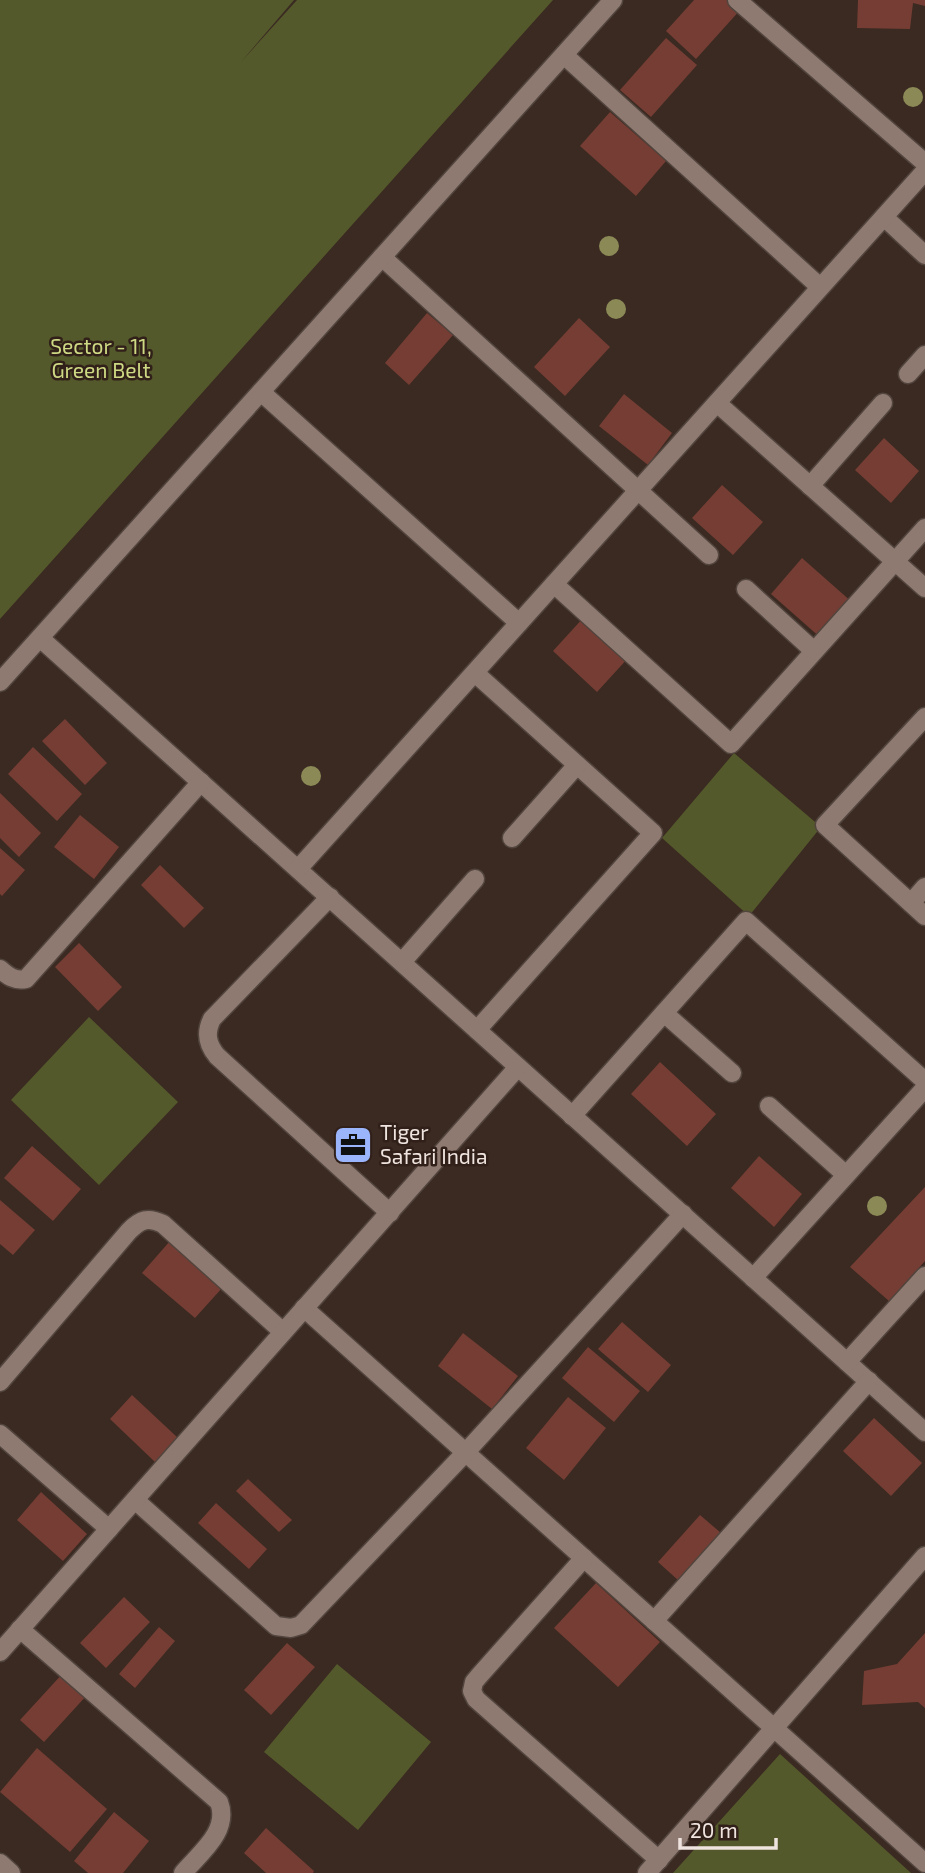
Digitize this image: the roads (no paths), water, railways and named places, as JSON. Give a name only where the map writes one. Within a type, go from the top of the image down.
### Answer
[{"type":"street","points":[[0,682],[613,0]]},
{"type":"street","points":[[737,0],[925,163]]},
{"type":"street","points":[[564,55],[820,287]]},
{"type":"street","points":[[298,869],[925,171]]},
{"type":"street","points":[[884,217],[925,255]]},
{"type":"street","points":[[382,257],[709,555]]},
{"type":"street","points":[[908,374],[925,355]]},
{"type":"street","points":[[261,393],[519,623]]},
{"type":"street","points":[[717,403],[925,588]]},
{"type":"street","points":[[810,486],[883,403]]},
{"type":"street","points":[[554,584],[731,744],[925,528]]},
{"type":"street","points":[[747,589],[814,651]]},
{"type":"street","points":[[40,638],[925,1432]]},
{"type":"street","points":[[475,673],[653,833],[477,1030]]},
{"type":"street","points":[[925,717],[825,825],[925,916]]},
{"type":"street","points":[[512,838],[577,765]]},
{"type":"street","points":[[0,969],[9,977],[26,979],[201,782]]},
{"type":"street","points":[[402,962],[475,879]]},
{"type":"street","points":[[911,903],[925,887]]},
{"type":"street","points":[[330,897],[212,1019],[208,1027],[208,1037],[210,1047],[217,1056],[390,1213]]},
{"type":"street","points":[[572,1116],[746,921],[925,1081]]},
{"type":"street","points":[[664,1013],[732,1073]]},
{"type":"street","points":[[0,1652],[518,1067]]},
{"type":"street","points":[[753,1278],[925,1088]]},
{"type":"street","points":[[769,1106],[846,1175]]},
{"type":"street","points":[[135,1500],[276,1626],[291,1628],[301,1625],[466,1452],[682,1214]]},
{"type":"street","points":[[0,1382],[129,1231],[145,1220],[153,1219],[163,1224],[283,1332]]},
{"type":"street","points":[[847,1362],[925,1276]]},
{"type":"street","points":[[304,1308],[925,1863]]},
{"type":"street","points":[[654,1621],[869,1381]]},
{"type":"street","points":[[0,1434],[109,1528]]},
{"type":"street","points":[[584,1558],[474,1682],[472,1691],[476,1699],[653,1867],[925,1556]]},
{"type":"street","points":[[20,1629],[219,1802],[223,1811],[217,1834],[183,1873]]},
{"type":"street","points":[[0,1863],[11,1873]]},
{"type":"place","name":"Tiger Safari India","points":[[353,1145]]},
{"type":"park label","name":"Sector - 11, Green Belt","points":[[101,359]]}]
